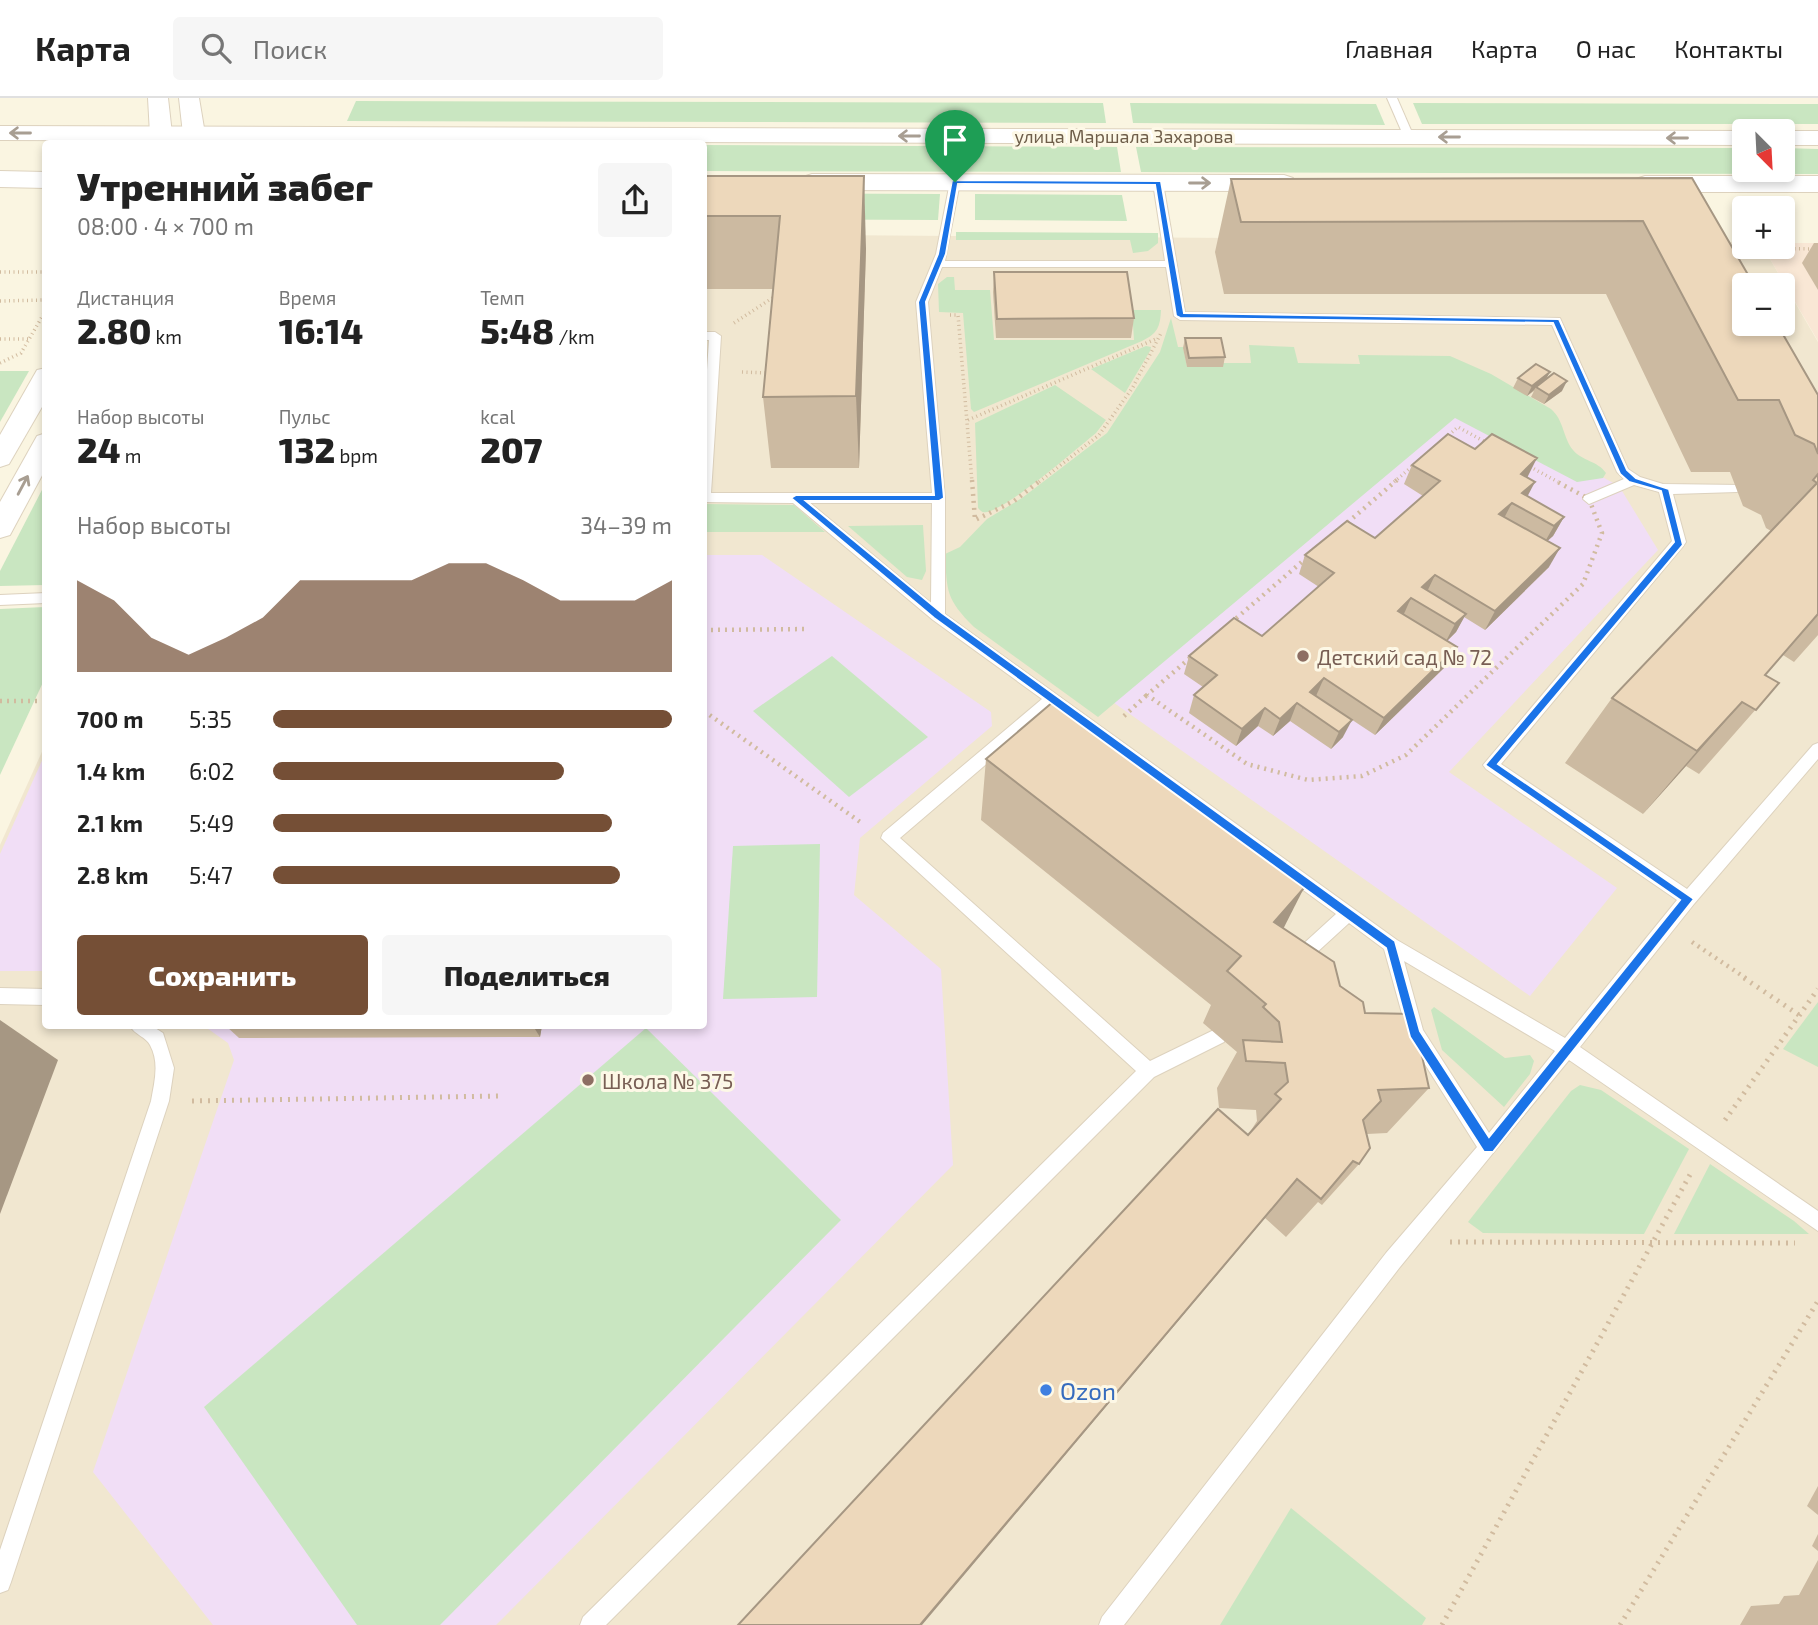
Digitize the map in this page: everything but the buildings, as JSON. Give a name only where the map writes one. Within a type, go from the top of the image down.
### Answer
[{"type":"street","points":[[158,98],[160,139]]},
{"type":"street","points":[[189,98],[192,139]]},
{"type":"street","name":"улица Маршала Захарова","points":[[0,133],[160,139],[1732,138]]},
{"type":"street","points":[[1796,138],[1818,138]]},
{"type":"street","points":[[0,179],[42,180]]},
{"type":"street","points":[[787,181],[1312,183]]},
{"type":"street","points":[[1620,184],[1679,189],[1818,184]]},
{"type":"street","points":[[0,458],[42,383]]},
{"type":"street","points":[[0,527],[42,449]]},
{"type":"lane","points":[[1392,98],[1409,137]]},
{"type":"lane","points":[[938,615],[939,498],[922,302],[938,264],[955,182]]},
{"type":"lane","points":[[1158,183],[1180,316],[1556,321],[1623,472],[1633,480],[1665,489],[1737,488]]},
{"type":"lane","points":[[938,264],[1171,264]]},
{"type":"lane","points":[[707,450],[712,371],[709,336]]},
{"type":"lane","points":[[1589,499],[1633,480]]},
{"type":"lane","points":[[1665,489],[1679,542],[1491,765],[1688,899]]},
{"type":"lane","points":[[707,498],[939,498]]},
{"type":"lane","points":[[796,498],[938,615],[1391,945],[1568,1049],[1818,1222]]},
{"type":"lane","points":[[0,600],[42,598]]},
{"type":"lane","points":[[1052,699],[889,838],[1149,1071]]},
{"type":"lane","points":[[1110,1625],[1394,1260],[1488,1148],[1688,899],[1818,749]]},
{"type":"lane","points":[[1283,973],[1349,914]]},
{"type":"lane","points":[[1391,945],[1415,1033],[1488,1148]]},
{"type":"lane","points":[[0,996],[42,998]]},
{"type":"lane","points":[[0,1582],[160,1101],[165,1068],[157,1039],[143,1029]]},
{"type":"lane","points":[[591,1625],[1149,1071],[1218,1036]]},
{"type":"path","points":[[1719,248],[1818,249]]},
{"type":"path","points":[[0,272],[42,272]]},
{"type":"path","points":[[927,286],[934,290],[935,315],[958,315],[975,520],[1013,501],[1099,436],[1154,352],[1158,338],[1165,328],[1165,313],[1179,312]]},
{"type":"path","points":[[709,336],[786,289]]},
{"type":"path","points":[[0,301],[42,300]]},
{"type":"path","points":[[0,363],[21,353],[42,317]]},
{"type":"path","points":[[968,420],[1158,338]]},
{"type":"path","points":[[0,339],[29,339]]},
{"type":"path","points":[[712,371],[779,374]]},
{"type":"path","points":[[1128,713],[1147,695],[1458,427],[1589,499],[1602,533],[1583,584],[1406,755],[1362,776],[1308,780],[1247,764],[1147,695]]},
{"type":"path","points":[[707,630],[809,629]]},
{"type":"path","points":[[0,701],[42,701]]},
{"type":"path","points":[[707,713],[870,829],[889,838]]},
{"type":"path","points":[[1682,935],[1799,1015]]},
{"type":"path","points":[[1721,1125],[1818,989]]},
{"type":"path","points":[[160,1101],[500,1097]]},
{"type":"path","points":[[1442,1625],[1695,1167]]},
{"type":"path","points":[[1443,1242],[1800,1243]]},
{"type":"path","points":[[1620,1625],[1818,1301]]},
{"type":"shaded area","points":[[707,234],[1732,242],[1732,259],[1770,259],[1778,273],[1732,273],[1732,336],[1795,336],[1795,302],[1818,342],[1818,1625],[0,1625],[0,845],[42,752],[42,1029],[707,1029]]},
{"type":"shaded area","points":[[1795,243],[1818,243],[1818,341],[1795,302],[1795,273],[1778,273],[1770,259],[1795,259]]},
{"type":"shaded area","name":"Детский сад № 72","points":[[1405,371],[1619,486],[1658,550],[1449,772],[1617,888],[1530,996],[968,600]]},
{"type":"shaded area","name":"Школа № 375","points":[[707,555],[762,555],[991,712],[992,726],[860,838],[854,895],[941,969],[953,1165],[496,1625],[213,1625],[93,1472],[234,1060],[228,1043],[208,1029],[707,1029]]},
{"type":"shaded area","points":[[42,761],[42,971],[0,971],[0,854]]},
{"type":"green space","points":[[356,101],[1103,103],[1106,123],[347,121]]},
{"type":"green space","points":[[1130,103],[1376,104],[1385,125],[1133,123]]},
{"type":"green space","points":[[1413,103],[1818,104],[1818,124],[1796,124],[1796,119],[1732,119],[1732,124],[1422,124]]},
{"type":"green space","points":[[707,145],[1117,147],[1121,172],[707,171]]},
{"type":"green space","points":[[1136,147],[1732,148],[1732,174],[1141,172]]},
{"type":"green space","points":[[1796,148],[1818,149],[1818,174],[1796,174]]},
{"type":"green space","points":[[707,193],[940,194],[938,220],[707,219]]},
{"type":"green space","points":[[975,194],[1122,195],[1127,221],[975,220]]},
{"type":"green space","points":[[956,232],[1158,233],[1158,243],[1148,251],[1133,253],[1130,240],[956,240]]},
{"type":"green space","points":[[947,277],[954,277],[955,290],[990,290],[994,340],[1134,340],[1132,310],[1161,310],[1160,321],[1155,332],[1142,341],[974,412],[971,409],[963,313],[939,312],[938,284]]},
{"type":"green space","points":[[1171,318],[1178,347],[1183,347],[1187,367],[1223,367],[1223,363],[1251,363],[1249,345],[1294,347],[1298,363],[1360,364],[1358,355],[1450,356],[1491,374],[1551,409],[1559,418],[1573,450],[1606,473],[1603,478],[1577,482],[1455,418],[1098,717],[974,627],[953,602],[946,578],[945,554],[960,547],[987,519],[1022,498],[1107,433],[1160,352]]},
{"type":"green space","points":[[1146,346],[1151,347],[1150,351],[1125,393],[1091,369]]},
{"type":"green space","points":[[0,371],[29,371],[0,422]]},
{"type":"green space","points":[[1055,385],[1106,420],[1096,433],[1026,489],[997,508],[982,512],[978,508],[975,423]]},
{"type":"green space","points":[[42,490],[42,585],[0,586],[0,571]]},
{"type":"green space","points":[[707,504],[794,505],[825,532],[707,532]]},
{"type":"green space","points":[[923,525],[926,571],[922,580],[907,577],[848,526]]},
{"type":"green space","points":[[42,607],[42,684],[0,775],[0,609]]},
{"type":"green space","points":[[832,656],[928,737],[849,797],[753,711]]},
{"type":"green space","points":[[820,844],[817,997],[723,999],[733,846]]},
{"type":"green space","points":[[1818,1002],[1818,1067],[1783,1049]]},
{"type":"green space","points":[[1434,1007],[1505,1058],[1530,1055],[1534,1061],[1530,1074],[1504,1107],[1442,1050],[1431,1010]]},
{"type":"green space","points":[[645,1029],[841,1220],[440,1625],[357,1625],[204,1407]]},
{"type":"green space","points":[[1580,1085],[1601,1090],[1689,1149],[1644,1234],[1483,1233],[1468,1222],[1571,1091]]},
{"type":"green space","points":[[1710,1164],[1794,1221],[1809,1234],[1674,1234]]},
{"type":"green space","points":[[1291,1508],[1426,1618],[1422,1625],[1220,1625]]},
{"type":"place","name":"Детский сад № 72","points":[[1303,656]]},
{"type":"place","name":"Школа № 375","points":[[588,1080]]},
{"type":"place","name":"Ozon","points":[[1046,1390]]},
{"type":"route","points":[[955,182],[1158,183],[1180,316],[1556,321],[1623,472],[1633,480],[1665,489],[1679,542],[1491,765],[1688,899],[1488,1148],[1415,1033],[1391,945],[938,615],[796,498],[939,498],[922,302],[942,254],[955,182]]}]
